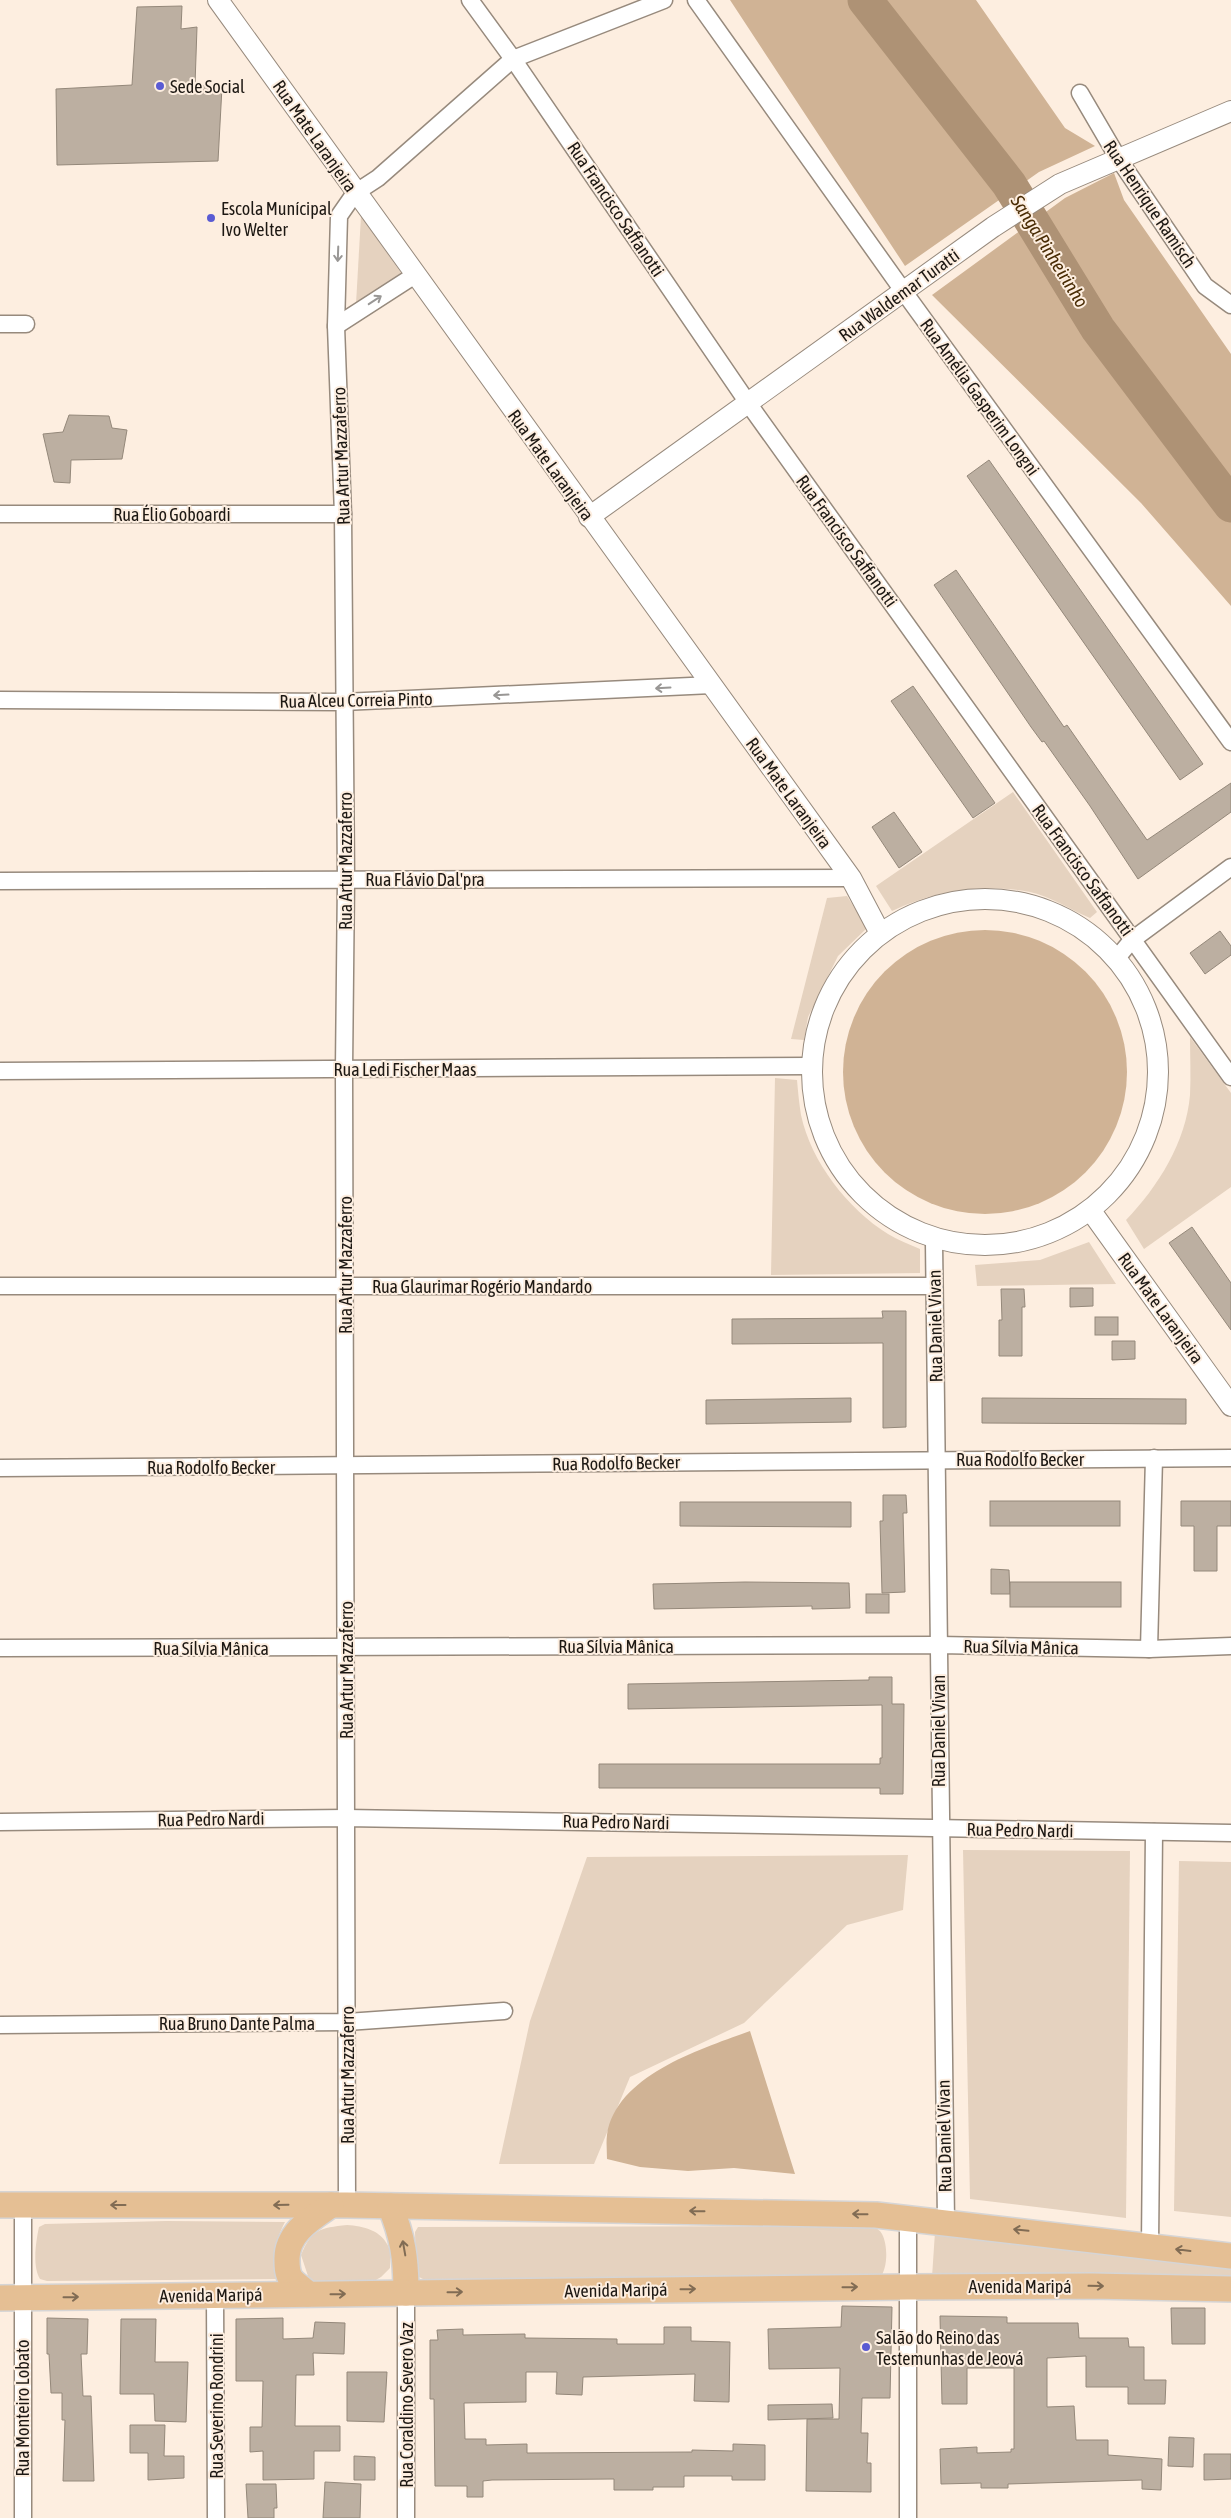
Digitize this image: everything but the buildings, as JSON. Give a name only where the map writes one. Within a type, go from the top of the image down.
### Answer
[{"type":"main road","points":[[11,2205],[339,2205],[908,2217],[1231,2256]]},
{"type":"main road","points":[[308,2294],[291,2279],[287,2270],[287,2252],[294,2235],[308,2221],[339,2205]]},
{"type":"main road","points":[[390,2206],[401,2233],[406,2262],[406,2293]]},
{"type":"main road","name":"Avenida Maripá","points":[[11,2298],[907,2287],[1092,2286],[1231,2289]]},
{"type":"street","name":"Rua Mate Laranjeira","points":[[218,0],[354,193],[851,878],[880,933]]},
{"type":"street","name":"Rua Francisco Saffanotti","points":[[470,0],[513,59],[748,403],[1231,1078]]},
{"type":"street","name":"Rua Artur Mazzaferro","points":[[339,2205],[346,2022],[344,1069],[346,879],[343,702],[343,514],[336,326],[339,216],[354,193],[378,178],[513,59],[664,0]]},
{"type":"street","name":"Rua Amélia Gasperim Longni","points":[[696,0],[904,292],[1231,742]]},
{"type":"street","name":"Rua Henrique Ramisch","points":[[1080,93],[1118,158],[1205,286],[1231,305]]},
{"type":"street","name":"Rua Waldemar Turatti","points":[[589,517],[993,227],[1060,184],[1231,111]]},
{"type":"street","points":[[336,326],[415,275]]},
{"type":"street","points":[[0,324],[26,324]]},
{"type":"street","name":"Rua Élio Goboardi","points":[[0,514],[343,514]]},
{"type":"street","name":"Rua Alceu Correia Pinto","points":[[0,700],[343,702],[712,685]]},
{"type":"street","points":[[1117,958],[1132,940],[1231,867]]},
{"type":"street","name":"Rua Flávio Dal'pra","points":[[0,880],[851,878]]},
{"type":"street","points":[[977,898],[1029,904],[1077,924],[1117,958],[1140,991],[1154,1029],[1159,1069],[1158,1086],[1155,1110],[1142,1148],[1120,1182],[1091,1210],[1043,1237],[988,1247],[934,1240],[882,1215],[842,1174],[817,1123],[810,1066],[819,1016],[827,1000],[844,970],[880,933],[926,908],[977,898]]},
{"type":"street","name":"Rua Ledi Fischer Maas","points":[[0,1071],[810,1066]]},
{"type":"street","name":"Rua Mate Laranjeira","points":[[1091,1210],[1231,1406]]},
{"type":"street","name":"Rua Daniel Vivan","points":[[934,1240],[939,1645],[938,1828],[946,2222]]},
{"type":"street","name":"Rua Glaurimar Rogério Mandardo","points":[[0,1286],[934,1286]]},
{"type":"street","points":[[1149,1649],[1154,1458]]},
{"type":"street","name":"Rua Rodolfo Becker","points":[[0,1468],[1231,1458]]},
{"type":"street","name":"Rua Sílvia Mânica","points":[[0,1648],[939,1645],[1149,1649],[1231,1646]]},
{"type":"street","name":"Rua Pedro Nardi","points":[[0,1822],[346,1818],[1231,1833]]},
{"type":"street","points":[[1150,2246],[1154,1832]]},
{"type":"street","name":"Rua Bruno Dante Palma","points":[[0,2025],[346,2022],[504,2011]]},
{"type":"street","name":"Rua Monteiro Lobato","points":[[11,2205],[11,2298],[23,2518]]},
{"type":"street","points":[[908,2217],[908,2518]]},
{"type":"street","name":"Rua Coraldino Severo Vaz","points":[[406,2293],[406,2518]]},
{"type":"street","name":"Rua Severino Rondrini","points":[[215,2295],[216,2518]]},
{"type":"shaded area","points":[[730,0],[976,0],[1065,128],[1095,146],[1039,172],[905,266]]},
{"type":"shaded area","points":[[1114,173],[1124,200],[1231,354],[1231,606],[1141,503],[932,295],[1065,198]]},
{"type":"shaded area","points":[[361,216],[401,273],[356,304]]},
{"type":"shaded area","points":[[1013,792],[1097,912],[1090,918],[1038,894],[994,888],[942,893],[892,911],[876,886]]},
{"type":"shaded area","points":[[847,896],[867,928],[838,956],[808,1017],[804,1040],[791,1039],[827,898]]},
{"type":"shaded area","points":[[985,930],[1026,936],[1052,947],[1075,962],[1095,982],[1110,1005],[1121,1031],[1127,1072],[1121,1113],[1110,1139],[1095,1162],[1075,1182],[1052,1197],[1026,1208],[985,1214],[944,1208],[918,1197],[895,1182],[875,1162],[860,1139],[849,1113],[843,1072],[849,1031],[860,1005],[875,982],[895,962],[918,947],[944,936]]},
{"type":"shaded area","points":[[1190,1037],[1231,1093],[1231,1187],[1144,1249],[1126,1220],[1159,1178],[1183,1130],[1190,1095]]},
{"type":"shaded area","points":[[775,1078],[797,1080],[801,1115],[806,1133],[822,1167],[846,1198],[873,1224],[892,1236],[920,1249],[920,1273],[771,1275]]},
{"type":"shaded area","points":[[1089,1242],[1116,1284],[977,1286],[975,1265],[1040,1260]]},
{"type":"shaded area","points":[[963,1850],[1130,1851],[1126,2218],[970,2199]]},
{"type":"shaded area","points":[[908,1855],[903,1910],[847,1925],[744,2023],[630,2077],[594,2164],[499,2164],[530,2021],[587,1857]]},
{"type":"shaded area","points":[[1179,1861],[1231,1862],[1231,2217],[1174,2211]]},
{"type":"shaded area","points":[[750,2031],[795,2174],[734,2168],[688,2171],[640,2167],[607,2159],[607,2135],[614,2114],[626,2096],[643,2080],[686,2056]]},
{"type":"shaded area","points":[[166,2221],[285,2222],[278,2237],[276,2250],[282,2279],[47,2281],[40,2279],[36,2267],[35,2253],[39,2227],[45,2224]]},
{"type":"shaded area","points":[[347,2225],[371,2230],[382,2237],[390,2250],[390,2268],[381,2277],[369,2284],[316,2283],[308,2276],[301,2255],[305,2246],[318,2231]]},
{"type":"shaded area","points":[[872,2226],[881,2233],[885,2244],[886,2263],[880,2278],[423,2279],[419,2277],[416,2270],[415,2232],[418,2227]]},
{"type":"shaded area","points":[[935,2232],[1231,2267],[1231,2278],[1054,2275],[932,2277]]},
{"type":"waterway","name":"Sanga Pinheirinho","points":[[865,0],[1009,184],[1098,329],[1231,505]]},
{"type":"place","name":"Sede Social","points":[[160,86]]},
{"type":"place","name":"Escola Munícipal Ivo Welter","points":[[211,218]]},
{"type":"place","name":"Salão do Reino das Testemunhas de Jeová","points":[[866,2347]]}]
